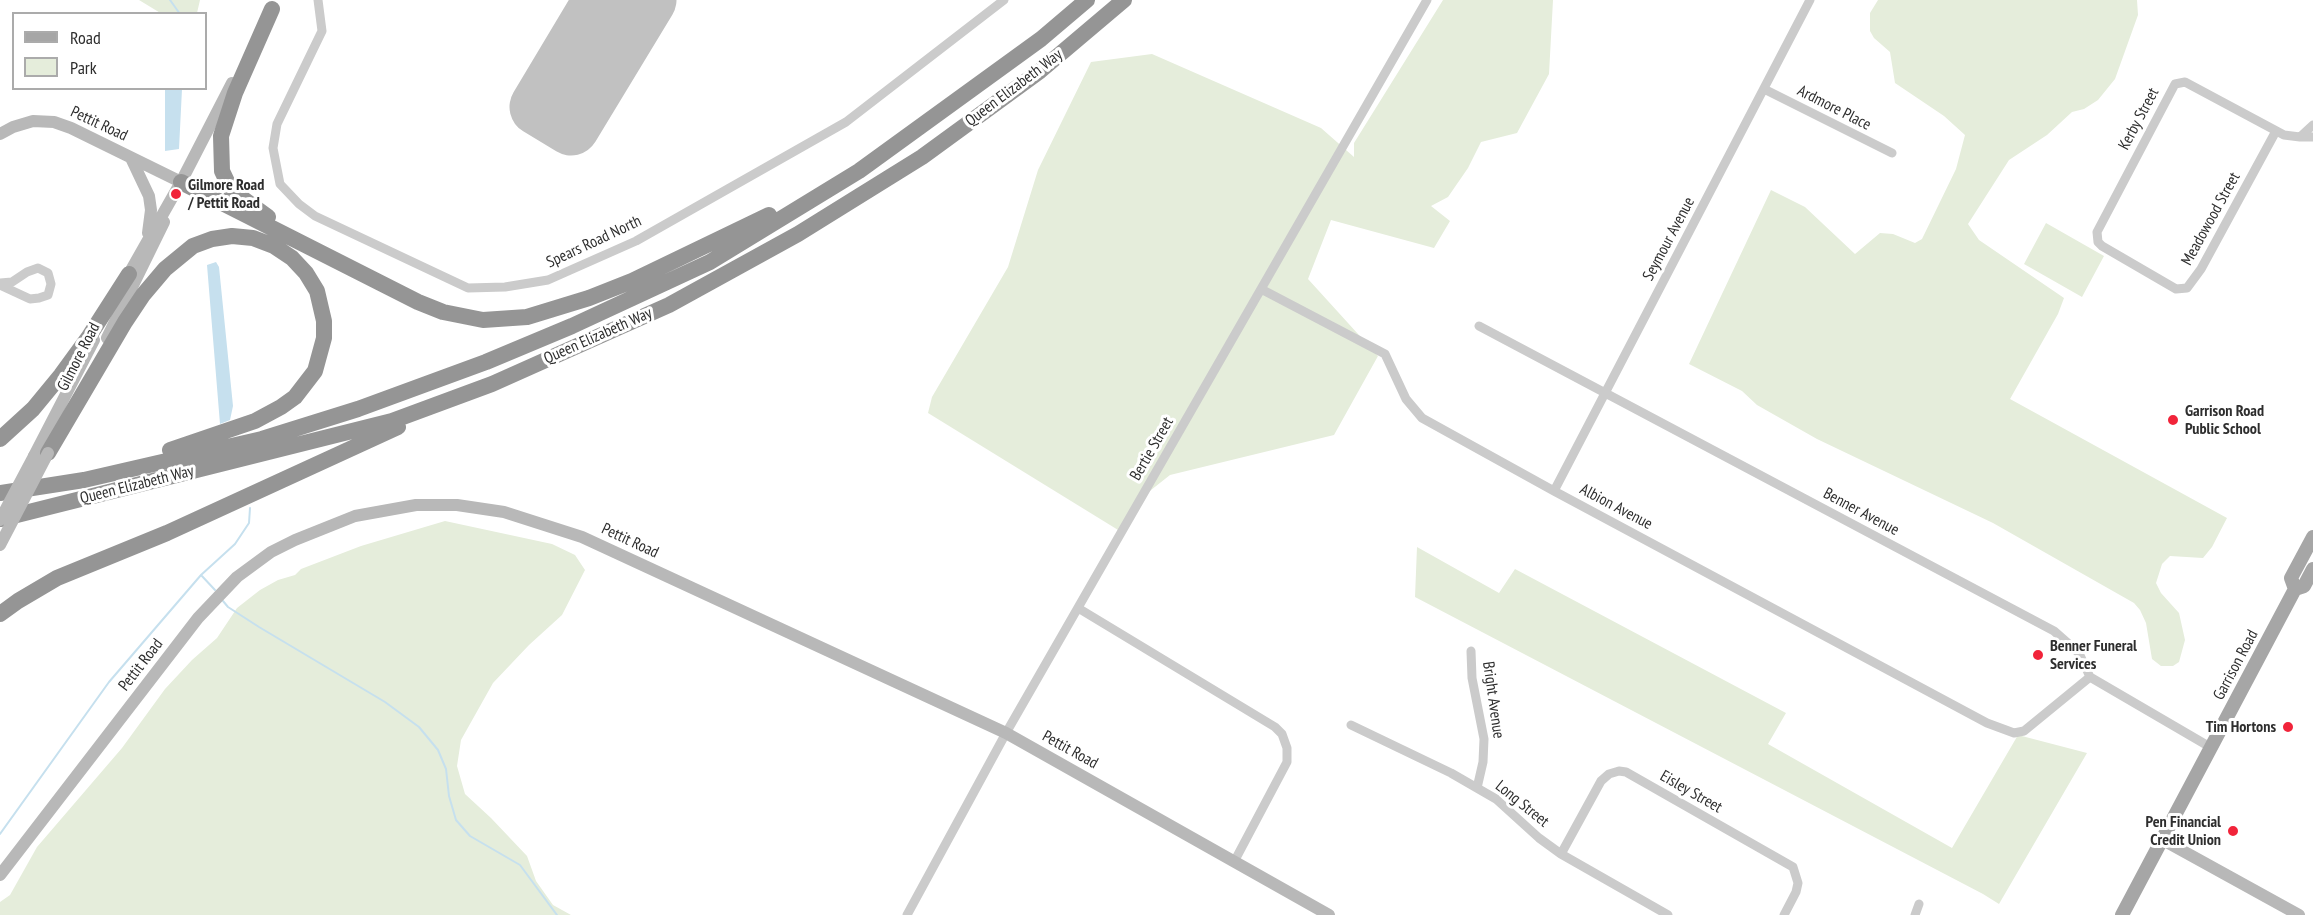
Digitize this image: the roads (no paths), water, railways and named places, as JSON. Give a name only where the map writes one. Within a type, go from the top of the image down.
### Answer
[{"type":"highway","name":"Queen Elizabeth Way","points":[[0,493],[84,480],[262,439],[358,409],[486,362],[572,326],[710,262],[859,171],[1041,39],[1087,0]]},
{"type":"highway","name":"Queen Elizabeth Way","points":[[1,519],[392,421],[492,384],[669,305],[798,234],[922,157],[1040,71],[1124,0]]},
{"type":"highway","points":[[274,4],[235,93],[221,136],[222,171],[231,190],[309,248]]},
{"type":"highway","points":[[181,182],[418,302],[443,312],[483,320],[527,317],[589,298],[632,281],[859,171]]},
{"type":"highway","points":[[22,489],[181,447],[255,421],[295,397],[315,371],[324,338],[322,307],[317,291],[306,273],[292,258],[274,246],[253,238],[232,236],[212,239],[194,246],[165,268],[143,295],[41,454]]},
{"type":"highway","points":[[0,439],[33,409],[61,375],[129,274]]},
{"type":"highway","points":[[0,614],[57,578],[167,533],[492,384]]},
{"type":"main road","name":"Garrison Road","points":[[2295,589],[2291,578],[2313,537]]},
{"type":"main road","name":"Garrison Road","points":[[2122,915],[2295,589],[2304,586],[2313,569]]},
{"type":"street","name":"Spears Road North","points":[[318,0],[322,31],[277,124],[273,148],[280,184],[299,204],[315,216],[468,288],[505,287],[548,280],[636,241],[846,122],[1004,0]]},
{"type":"street","name":"Bertie Street","points":[[907,915],[1006,733],[1427,0]]},
{"type":"street","name":"Seymour Avenue","points":[[1554,491],[1810,0]]},
{"type":"street","name":"Gilmore Road","points":[[0,545],[41,454],[129,274],[181,182],[274,4]]},
{"type":"street","name":"Kerby Street","points":[[2097,237],[2097,232],[2175,84],[2185,82],[2277,131]]},
{"type":"street","name":"Ardmore Place","points":[[1764,89],[1892,153]]},
{"type":"street","name":"Pettit Road","points":[[0,134],[13,127],[33,122],[54,122],[72,128],[181,182]]},
{"type":"street","points":[[2300,137],[2313,125]]},
{"type":"street","points":[[2277,131],[2284,135],[2313,137]]},
{"type":"street","name":"Meadowood Street","points":[[2097,237],[2102,246],[2176,289],[2187,288],[2201,269],[2277,131]]},
{"type":"street","points":[[131,158],[149,196],[150,224],[145,243]]},
{"type":"street","name":"Gilmore Road","points":[[1,519],[41,454],[157,241],[181,182]]},
{"type":"street","points":[[38,268],[48,273],[51,284],[48,295],[30,299],[0,284],[12,282],[38,268]]},
{"type":"street","name":"Albion Avenue","points":[[1261,289],[1386,354],[1406,399],[1422,418],[1987,723],[2014,733],[2024,731],[2090,677]]},
{"type":"street","name":"Benner Avenue","points":[[1479,326],[2054,631],[2079,653],[2090,677]]},
{"type":"street","name":"Pettit Road","points":[[0,875],[198,618],[237,577],[272,552],[355,516],[417,505],[457,505],[504,512],[582,537],[1006,733],[1329,915]]},
{"type":"street","points":[[1078,608],[1275,727],[1282,734],[1287,748],[1287,762],[1234,862]]},
{"type":"street","name":"Bright Avenue","points":[[1471,651],[1472,678],[1484,739],[1483,762],[1478,788]]},
{"type":"street","points":[[2090,677],[2211,747]]},
{"type":"street","name":"Long Street","points":[[1351,725],[1478,788],[1496,799],[1539,838],[1561,854],[1668,915]]},
{"type":"street","name":"Eisley Street","points":[[1561,854],[1601,782],[1606,776],[1616,772],[1626,772],[1792,867],[1798,883],[1784,915]]},
{"type":"street","points":[[2163,840],[2292,913]]},
{"type":"street","points":[[1915,915],[1919,904]]},
{"type":"water","points":[[165,90],[182,90],[179,149],[165,151]]},
{"type":"water","points":[[216,262],[219,267],[233,406],[230,420],[220,424],[207,265]]},
{"type":"waterway","points":[[170,0],[179,12]]},
{"type":"waterway","points":[[0,834],[109,682],[201,575],[235,544],[249,523],[250,508]]},
{"type":"waterway","points":[[201,575],[215,590]]},
{"type":"waterway","points":[[223,601],[228,607],[259,627],[385,702],[419,727],[438,750],[446,769],[449,796],[456,820],[470,836],[520,865],[557,915]]},
{"type":"place","name":"Gilmore Road / Pettit Road","points":[[176,194]]},
{"type":"place","name":"Garrison Road Public School","points":[[2173,420]]},
{"type":"place","name":"Benner Funeral Services","points":[[2038,655]]},
{"type":"place","name":"Tim Hortons","points":[[2288,727]]},
{"type":"place","name":"Pen Financial Credit Union","points":[[2233,831]]}]
